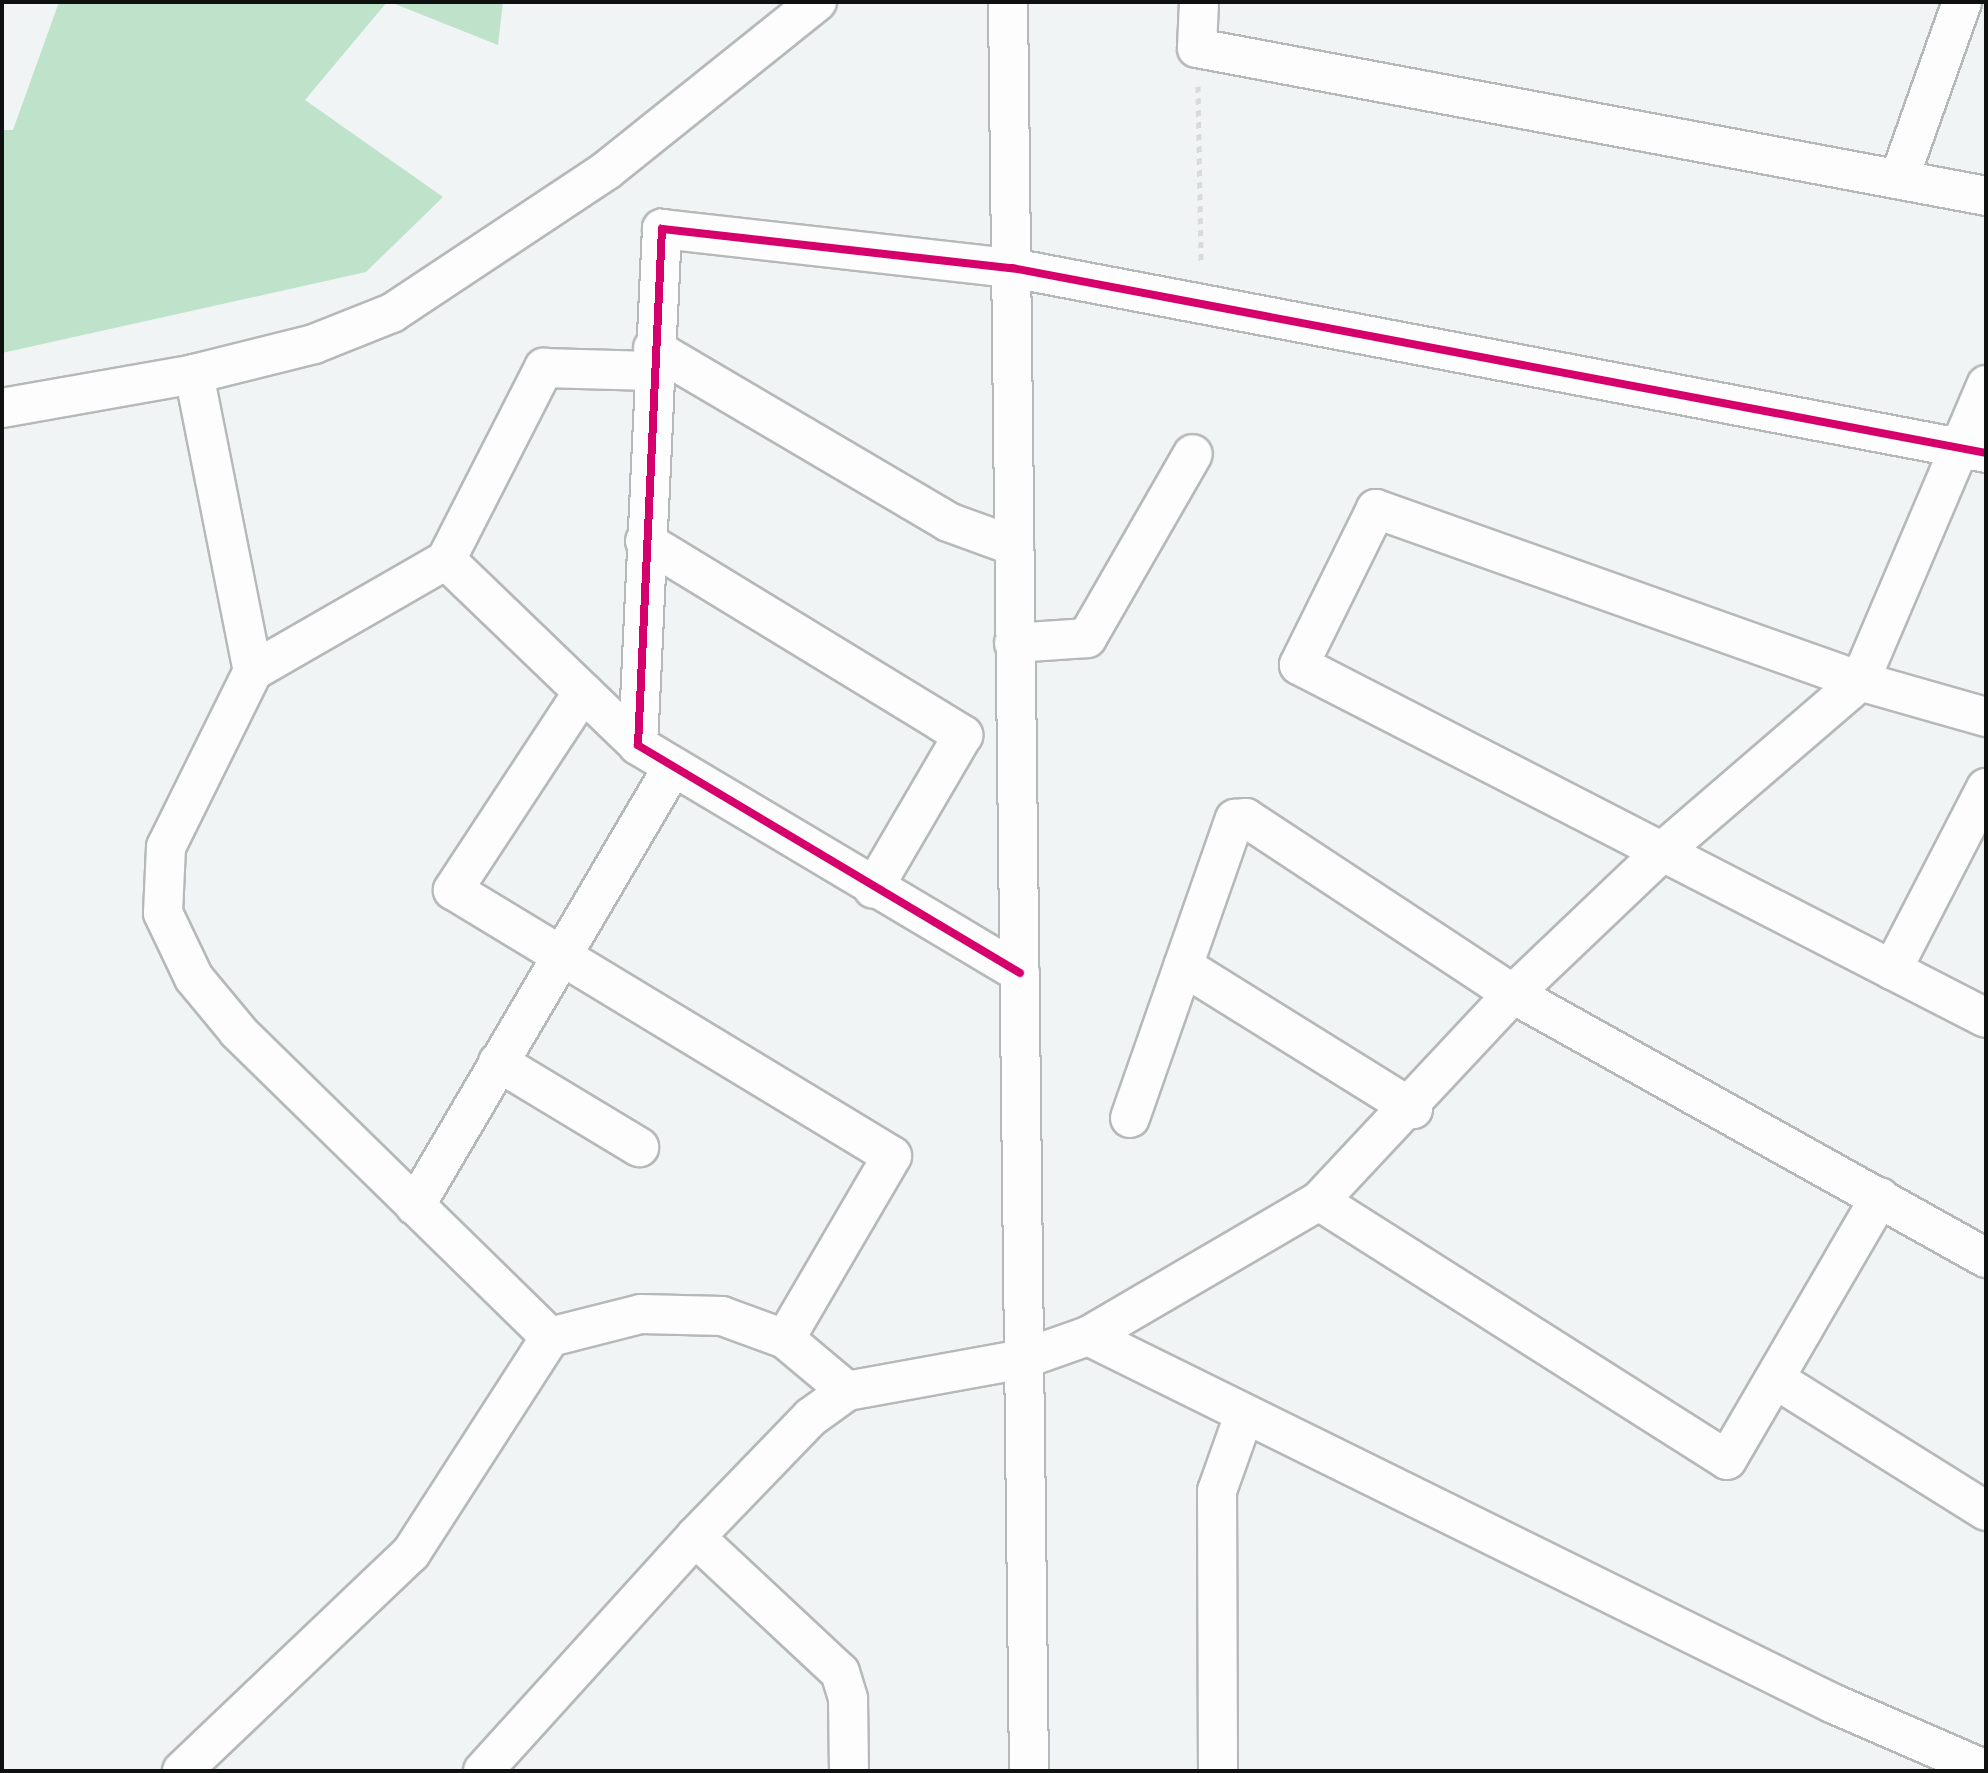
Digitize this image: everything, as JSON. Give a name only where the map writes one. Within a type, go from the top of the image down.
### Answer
[{"type":"street","points":[[2,408],[194,374],[314,344],[392,313],[607,170],[817,2]]},
{"type":"street","points":[[1008,2],[1029,1771]]},
{"type":"street","points":[[1199,2],[1197,48],[1986,196]]},
{"type":"street","points":[[1899,179],[1962,2]]},
{"type":"street","points":[[638,745],[652,360],[662,229],[1012,268],[1972,451]]},
{"type":"street","points":[[550,1337],[238,1031],[175,950],[163,913],[166,847],[176,820],[253,671],[446,560],[544,368],[652,360],[948,522],[1014,546]]},
{"type":"street","points":[[194,374],[253,671]]},
{"type":"street","points":[[483,1771],[695,1537],[811,1417],[847,1391],[1023,1359],[1088,1336],[1319,1201],[1413,1109],[1513,994],[1665,849],[1860,681],[1972,451],[1986,385]]},
{"type":"street","points":[[1014,643],[1087,638],[1193,454]]},
{"type":"street","points":[[1986,717],[1860,681],[1376,509],[1299,665],[1665,849],[1986,1018]]},
{"type":"street","points":[[645,541],[963,735],[873,889]]},
{"type":"street","points":[[446,560],[638,745],[671,770],[1020,973]]},
{"type":"street","points":[[583,692],[453,890],[556,957],[892,1156],[785,1339]]},
{"type":"street","points":[[415,1206],[556,957],[671,770]]},
{"type":"street","points":[[1892,970],[1986,788]]},
{"type":"street","points":[[1130,1118],[1235,819],[1246,818],[1513,994],[1986,1258]]},
{"type":"street","points":[[1183,966],[1413,1109]]},
{"type":"street","points":[[498,1062],[639,1147]]},
{"type":"street","points":[[1319,1201],[1727,1460],[1880,1197]]},
{"type":"street","points":[[182,1771],[411,1553],[550,1337],[641,1314],[722,1316],[785,1339],[847,1391]]},
{"type":"street","points":[[1088,1336],[1243,1418],[1902,1737],[1986,1770]]},
{"type":"street","points":[[1775,1379],[1986,1511]]},
{"type":"street","points":[[1218,1771],[1217,1491],[1243,1418]]},
{"type":"street","points":[[695,1537],[840,1672],[848,1699],[849,1771]]},
{"type":"path","points":[[1197,48],[1202,305]]},
{"type":"green space","points":[[59,2],[387,2],[305,100],[443,197],[366,272],[2,353],[2,130],[13,130]]},
{"type":"green space","points":[[390,2],[503,2],[498,45]]},
{"type":"cycle path","points":[[1020,973],[638,745],[662,229],[1012,268],[1986,453]]}]
